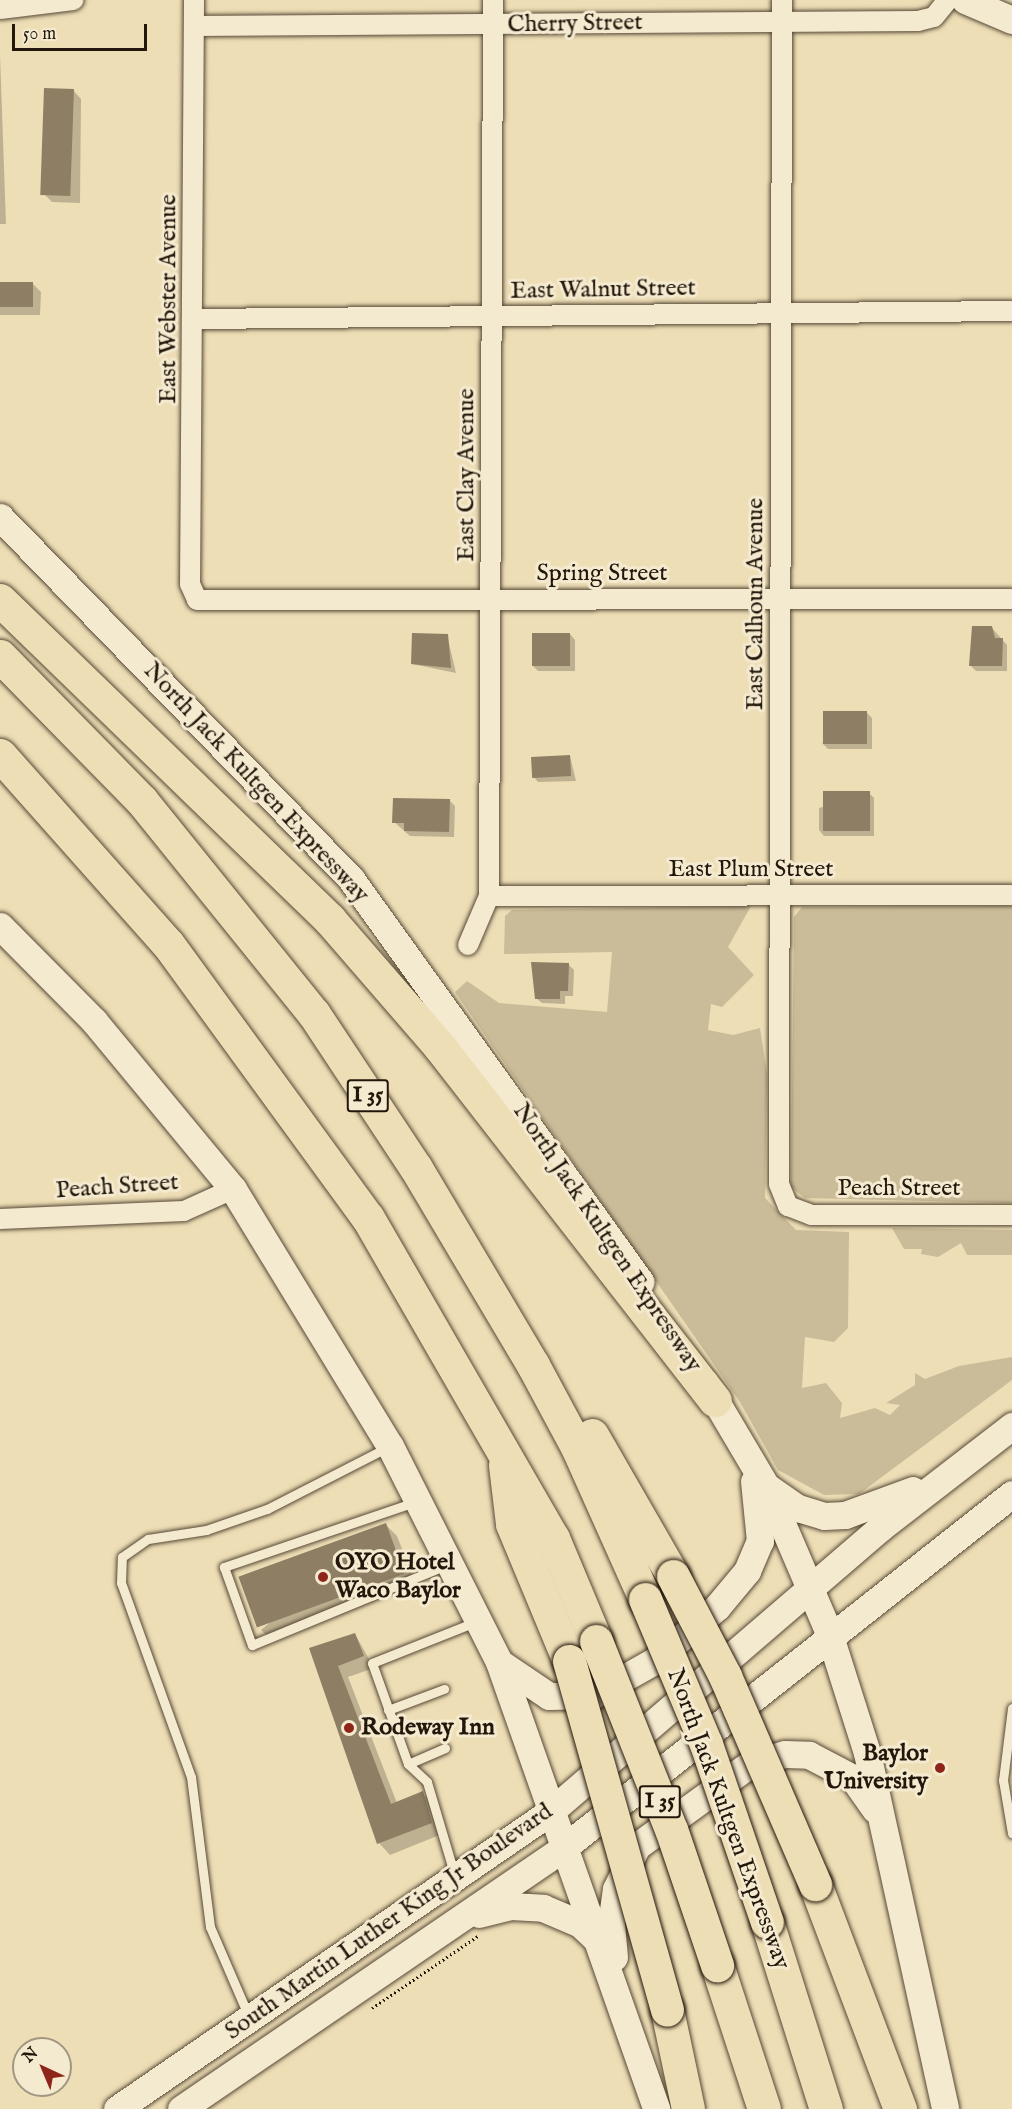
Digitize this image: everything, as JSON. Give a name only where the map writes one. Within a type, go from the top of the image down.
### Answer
[{"type":"highway","points":[[0,600],[330,920],[439,1046],[716,1400]]},
{"type":"highway","name":"North Jack Kultgen Expressway","points":[[0,656],[142,801],[314,1014],[416,1168],[578,1449],[706,1744],[767,1922],[826,2109]]},
{"type":"highway","name":"I 35","points":[[0,755],[123,888],[256,1061],[368,1218],[503,1449],[553,1538],[671,1829],[764,2109]]},
{"type":"highway","points":[[416,1168],[547,1363],[674,1576],[725,1676],[815,1884],[900,2109]]},
{"type":"highway","points":[[503,1449],[512,1524],[569,1661],[667,2010],[688,2109]]},
{"type":"main road","points":[[965,0],[1012,20]]},
{"type":"main road","name":"North Jack Kultgen Expressway","points":[[0,517],[351,879],[578,1191],[734,1430],[766,1486],[812,1588],[829,1633],[884,1826],[945,2109]]},
{"type":"main road","points":[[0,926],[102,1029],[232,1189],[390,1446],[420,1500],[453,1562],[499,1662],[562,1849],[618,1991],[656,2109]]},
{"type":"main road","name":"South Martin Luther King Jr Boulevard","points":[[117,2109],[456,1881],[549,1812],[812,1588],[950,1473],[1012,1426]]},
{"type":"main road","points":[[499,1662],[549,1696],[594,1695],[654,1661],[717,1607],[747,1571],[760,1541],[752,1470],[734,1430]]},
{"type":"main road","points":[[766,1486],[798,1508],[845,1515],[950,1473]]},
{"type":"main road","name":"South Martin Luther King Jr Boulevard","points":[[181,2109],[562,1849],[829,1633],[1012,1494]]},
{"type":"main road","points":[[618,1991],[611,1924],[622,1868],[652,1832],[710,1787],[750,1764],[785,1754],[809,1755],[853,1778],[884,1826]]},
{"type":"main road","points":[[458,1921],[490,1910],[530,1906],[566,1916],[599,1942]]},
{"type":"street","points":[[0,9],[73,0]]},
{"type":"street","name":"East Webster Avenue","points":[[194,0],[195,319],[190,584],[195,596]]},
{"type":"street","name":"East Clay Avenue","points":[[468,945],[489,896],[493,600],[493,0]]},
{"type":"street","name":"East Calhoun Avenue","points":[[783,0],[782,600],[778,896],[779,1184],[788,1206]]},
{"type":"street","name":"Cherry Street","points":[[194,26],[918,21],[934,17],[948,0]]},
{"type":"street","name":"East Walnut Street","points":[[195,319],[1012,311]]},
{"type":"street","name":"Spring Street","points":[[195,596],[205,604],[493,600],[1012,599]]},
{"type":"street","name":"East Plum Street","points":[[489,896],[1012,895]]},
{"type":"street","name":"Peach Street","points":[[0,1219],[184,1211],[232,1189]]},
{"type":"street","name":"Peach Street","points":[[788,1206],[811,1215],[1012,1215]]},
{"type":"lane","points":[[250,2019],[210,1927],[191,1777],[121,1583],[122,1557],[148,1539],[206,1530],[267,1509],[390,1446]]},
{"type":"lane","points":[[420,1500],[224,1568],[252,1645],[453,1562]]},
{"type":"lane","points":[[456,1881],[427,1782],[408,1764],[372,1664],[480,1620]]},
{"type":"lane","points":[[388,1710],[444,1689]]},
{"type":"lane","points":[[1012,1708],[1003,1780],[1012,1833]]},
{"type":"lane","points":[[408,1764],[445,1748]]},
{"type":"path","points":[[362,2015],[484,1934]]},
{"type":"shaded area","points":[[751,906],[728,947],[754,975],[722,1007],[711,1004],[708,1030],[733,1035],[760,1028],[767,1074],[765,1198],[796,1230],[849,1232],[848,1328],[834,1342],[805,1337],[802,1388],[826,1383],[842,1403],[840,1418],[875,1408],[890,1415],[900,1405],[886,1403],[915,1385],[915,1373],[925,1379],[959,1366],[1012,1357],[1012,1380],[859,1494],[824,1495],[778,1470],[740,1402],[455,992],[467,981],[499,1003],[607,1012],[612,952],[504,954],[505,916],[512,910]]},
{"type":"shaded area","points":[[1012,906],[1012,1203],[805,1198],[791,1187],[794,917],[802,907]]},
{"type":"shaded area","points":[[892,1228],[1012,1230],[1012,1255],[967,1255],[961,1243],[938,1257],[921,1254],[922,1249],[904,1249]]},
{"type":"building","points":[[44,88],[74,89],[70,196],[40,195]]},
{"type":"building","points":[[0,282],[33,282],[33,307],[0,307]]},
{"type":"building","points":[[972,626],[992,626],[995,638],[1003,638],[1002,666],[969,666]]},
{"type":"building","points":[[412,633],[448,634],[451,668],[411,664]]},
{"type":"building","points":[[532,633],[570,633],[570,666],[532,666]]},
{"type":"building","points":[[823,711],[867,711],[867,744],[823,744]]},
{"type":"building","points":[[570,755],[571,776],[532,778],[531,757]]},
{"type":"building","points":[[823,791],[870,791],[870,831],[823,831]]},
{"type":"building","points":[[393,798],[450,799],[449,832],[404,831],[404,823],[392,823]]},
{"type":"building","points":[[531,962],[569,963],[568,991],[560,991],[560,999],[535,999]]},
{"type":"building","name":"OYO Hotel Waco Baylor","points":[[386,1523],[404,1574],[257,1627],[238,1577]]},
{"type":"building","name":"Rodeway Inn","points":[[355,1633],[364,1656],[338,1666],[391,1804],[423,1791],[432,1823],[377,1844],[309,1648]]},
{"type":"place","name":"OYO Hotel Waco Baylor","points":[[323,1577]]},
{"type":"place","name":"Rodeway Inn","points":[[349,1728]]},
{"type":"place","name":"Baylor University","points":[[940,1768]]}]
